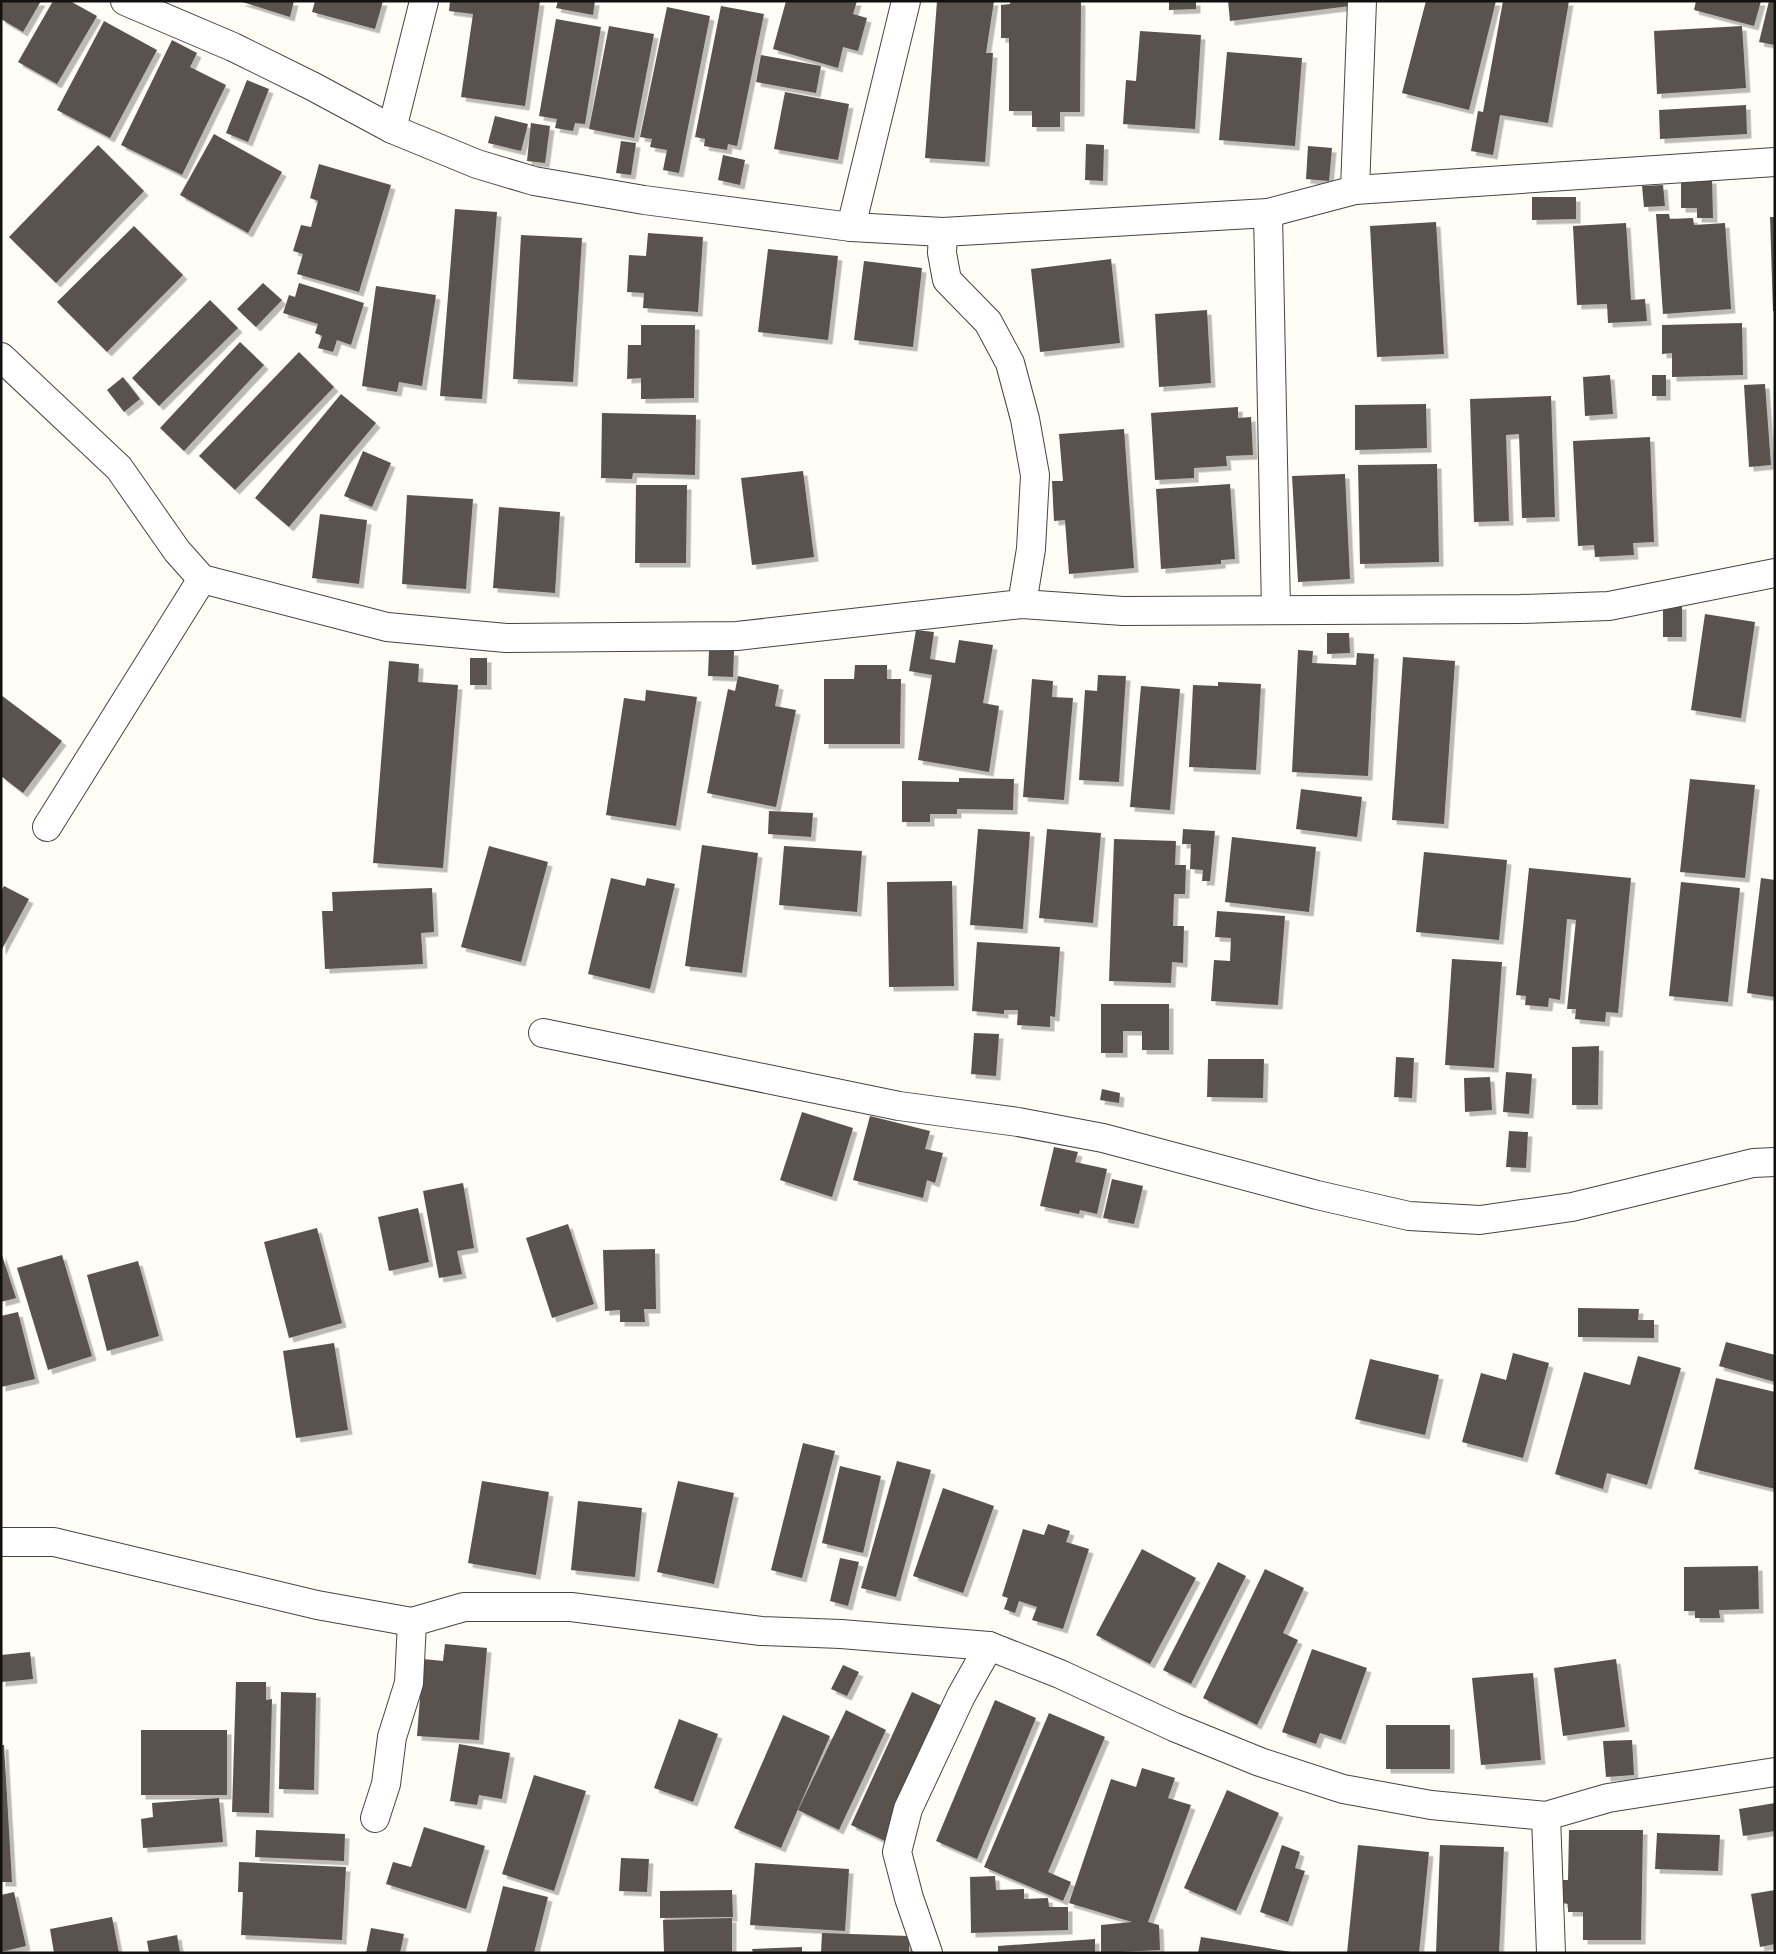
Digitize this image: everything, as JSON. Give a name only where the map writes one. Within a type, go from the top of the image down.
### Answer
[{"type":"street","points":[[125,1],[286,73],[392,129],[476,164],[534,181],[644,200],[851,227],[943,232],[1268,213],[1355,190],[1775,162]]},
{"type":"street","points":[[392,129],[424,1]]},
{"type":"street","points":[[851,227],[906,1]]},
{"type":"street","points":[[1355,190],[1362,1]]},
{"type":"street","points":[[1268,213],[1276,610]]},
{"type":"street","points":[[943,232],[942,253],[947,280],[988,322],[1010,363],[1025,419],[1035,475],[1031,549],[1022,604]]},
{"type":"street","points":[[1,357],[119,468],[177,551],[202,580],[387,627],[506,638],[737,636],[1022,604],[1123,611],[1609,606],[1775,573]]},
{"type":"street","points":[[47,827],[202,580]]},
{"type":"street","points":[[543,1033],[899,1106],[1018,1122],[1103,1138],[1317,1195],[1409,1216],[1480,1220],[1572,1207],[1753,1163],[1775,1162]]},
{"type":"street","points":[[1,1542],[54,1542],[317,1605],[412,1622],[464,1606],[571,1607],[761,1631],[842,1634],[989,1646],[1060,1674],[1174,1727],[1260,1762],[1343,1789],[1431,1806],[1546,1816],[1608,1798],[1775,1772]]},
{"type":"street","points":[[375,1818],[386,1784],[392,1737],[408,1683],[412,1622]]},
{"type":"street","points":[[928,1953],[909,1898],[897,1852],[908,1809],[961,1696],[989,1646]]},
{"type":"street","points":[[1546,1816],[1551,1953]]},
{"type":"building","points":[[1,1],[41,1],[23,32],[1,19]]},
{"type":"building","points":[[53,1],[70,1],[97,16],[57,84],[18,62]]},
{"type":"building","points":[[239,1],[294,1],[290,17]]},
{"type":"building","points":[[315,1],[383,1],[375,29],[312,12]]},
{"type":"building","points":[[450,1],[540,1],[525,106],[461,97],[473,14],[449,11]]},
{"type":"building","points":[[558,1],[595,1],[593,15],[556,8]]},
{"type":"building","points":[[786,1],[857,1],[853,14],[867,18],[858,51],[843,47],[838,68],[773,49]]},
{"type":"building","points":[[937,1],[994,1],[986,53],[993,53],[985,162],[925,158]]},
{"type":"building","points":[[1010,1],[1081,1],[1080,112],[1060,112],[1060,127],[1032,127],[1032,111],[1009,111],[1009,38],[1001,38],[1001,5],[1010,4]]},
{"type":"building","points":[[1169,1],[1196,1],[1196,9],[1169,10]]},
{"type":"building","points":[[1228,1],[1349,1],[1350,6],[1230,21]]},
{"type":"building","points":[[1426,1],[1496,1],[1469,110],[1402,93]]},
{"type":"building","points":[[1503,1],[1569,1],[1548,123],[1500,115],[1493,155],[1471,151],[1478,111],[1483,112]]},
{"type":"building","points":[[1696,1],[1761,1],[1754,26],[1694,10]]},
{"type":"building","points":[[1769,1],[1775,1],[1775,45],[1759,42]]},
{"type":"building","points":[[721,6],[764,14],[737,146],[728,144],[727,150],[704,146],[705,139],[695,137]]},
{"type":"building","points":[[667,7],[710,16],[679,173],[663,170],[667,150],[650,147],[652,139],[640,137]]},
{"type":"building","points":[[556,19],[601,27],[585,124],[575,123],[573,131],[555,128],[557,119],[539,116]]},
{"type":"building","points":[[104,21],[157,50],[110,138],[57,110]]},
{"type":"building","points":[[609,26],[654,34],[634,138],[589,129]]},
{"type":"building","points":[[1742,26],[1746,88],[1657,94],[1654,31]]},
{"type":"building","points":[[1140,31],[1201,35],[1195,129],[1123,124],[1126,80],[1136,81]]},
{"type":"building","points":[[172,40],[197,53],[190,67],[226,85],[182,175],[121,145]]},
{"type":"building","points":[[1227,52],[1302,58],[1295,146],[1219,140]]},
{"type":"building","points":[[761,55],[821,66],[816,93],[756,82]]},
{"type":"building","points":[[247,80],[269,89],[248,142],[226,133]]},
{"type":"building","points":[[785,92],[849,104],[838,160],[774,149]]},
{"type":"building","points":[[1746,105],[1747,134],[1660,139],[1659,110]]},
{"type":"building","points":[[495,116],[528,124],[521,151],[488,143]]},
{"type":"building","points":[[531,123],[550,126],[545,163],[527,161]]},
{"type":"building","points":[[214,134],[282,172],[248,233],[180,195]]},
{"type":"building","points":[[621,141],[636,143],[631,175],[616,173]]},
{"type":"building","points":[[1086,144],[1104,145],[1103,181],[1085,180]]},
{"type":"building","points":[[98,145],[144,191],[56,283],[9,237]]},
{"type":"building","points":[[1308,146],[1332,148],[1329,181],[1306,179]]},
{"type":"building","points":[[723,155],[745,160],[740,185],[718,180]]},
{"type":"building","points":[[319,164],[391,185],[359,292],[297,274],[303,254],[293,251],[301,225],[311,227],[318,201],[310,198]]},
{"type":"building","points":[[1681,179],[1712,179],[1713,218],[1697,218],[1697,208],[1681,208]]},
{"type":"building","points":[[1663,185],[1665,206],[1644,207],[1642,186]]},
{"type":"building","points":[[1532,197],[1576,197],[1576,219],[1532,220]]},
{"type":"building","points":[[455,209],[497,212],[482,399],[440,396]]},
{"type":"building","points":[[1656,214],[1669,214],[1670,219],[1693,218],[1694,225],[1725,223],[1731,309],[1663,314]]},
{"type":"building","points":[[1770,217],[1775,217],[1775,311],[1773,311]]},
{"type":"building","points":[[1436,222],[1444,354],[1377,357],[1370,226]]},
{"type":"building","points":[[1626,223],[1631,300],[1645,299],[1647,321],[1608,323],[1607,304],[1577,305],[1573,226]]},
{"type":"building","points":[[134,226],[183,275],[107,352],[57,302]]},
{"type":"building","points":[[648,233],[703,237],[698,312],[643,308],[644,293],[627,292],[629,255],[646,256]]},
{"type":"building","points":[[521,235],[582,238],[573,382],[513,379]]},
{"type":"building","points":[[768,249],[838,256],[828,340],[758,332]]},
{"type":"building","points":[[1111,259],[1120,343],[1040,352],[1031,269]]},
{"type":"building","points":[[864,261],[922,268],[913,347],[854,340]]},
{"type":"building","points":[[263,283],[282,300],[256,327],[237,309]]},
{"type":"building","points":[[299,283],[364,303],[351,345],[337,340],[333,352],[318,348],[322,336],[315,333],[318,324],[283,313],[289,295],[295,297]]},
{"type":"building","points":[[376,286],[436,295],[422,386],[399,382],[397,392],[362,386]]},
{"type":"building","points":[[210,300],[238,328],[159,406],[132,378]]},
{"type":"building","points":[[1207,310],[1211,383],[1159,387],[1155,314]]},
{"type":"building","points":[[1742,323],[1743,375],[1672,377],[1672,353],[1662,354],[1662,325]]},
{"type":"building","points":[[641,325],[695,325],[694,398],[641,399],[641,378],[627,379],[628,345],[641,345]]},
{"type":"building","points":[[240,342],[264,365],[184,451],[160,428]]},
{"type":"building","points":[[299,352],[334,387],[235,490],[199,456]]},
{"type":"building","points":[[1610,375],[1613,414],[1585,416],[1583,377]]},
{"type":"building","points":[[1652,375],[1666,375],[1666,396],[1652,396]]},
{"type":"building","points":[[123,377],[140,399],[124,412],[107,390]]},
{"type":"building","points":[[1765,384],[1771,465],[1749,467],[1744,385]]},
{"type":"building","points":[[341,394],[376,423],[289,527],[255,498]]},
{"type":"building","points":[[1551,396],[1555,517],[1522,518],[1519,434],[1506,435],[1509,521],[1474,522],[1470,399]]},
{"type":"building","points":[[1426,404],[1427,448],[1355,450],[1355,405]]},
{"type":"building","points":[[1238,407],[1238,418],[1251,417],[1253,455],[1226,456],[1227,466],[1194,468],[1194,478],[1155,480],[1151,413]]},
{"type":"building","points":[[602,413],[696,415],[695,475],[633,473],[632,479],[601,478]]},
{"type":"building","points":[[1124,429],[1134,568],[1069,574],[1065,520],[1054,521],[1052,481],[1063,481],[1059,434]]},
{"type":"building","points":[[1650,437],[1654,542],[1633,543],[1634,555],[1595,557],[1594,545],[1578,546],[1573,441]]},
{"type":"building","points":[[363,451],[391,463],[372,507],[344,496]]},
{"type":"building","points":[[1437,464],[1439,562],[1360,564],[1358,465]]},
{"type":"building","points":[[803,471],[814,557],[752,565],[741,478]]},
{"type":"building","points":[[1345,474],[1350,579],[1298,582],[1292,476]]},
{"type":"building","points":[[1230,484],[1235,559],[1221,560],[1221,564],[1161,569],[1156,489]]},
{"type":"building","points":[[636,485],[687,485],[686,563],[635,563]]},
{"type":"building","points":[[407,495],[473,499],[466,589],[402,584]]},
{"type":"building","points":[[499,507],[560,512],[555,593],[493,588]]},
{"type":"building","points":[[320,514],[367,520],[359,584],[312,578]]},
{"type":"building","points":[[1663,605],[1682,605],[1682,637],[1663,637]]},
{"type":"building","points":[[1705,614],[1755,622],[1741,718],[1691,710]]},
{"type":"building","points":[[916,630],[934,632],[930,659],[955,663],[959,640],[993,645],[983,703],[999,706],[989,772],[918,760],[932,675],[909,671]]},
{"type":"building","points":[[1327,633],[1349,633],[1350,653],[1327,654]]},
{"type":"building","points":[[709,650],[734,651],[733,677],[708,676]]},
{"type":"building","points":[[1298,650],[1313,651],[1312,663],[1356,665],[1357,653],[1374,654],[1368,776],[1292,772]]},
{"type":"building","points":[[1403,657],[1455,661],[1444,824],[1392,820]]},
{"type":"building","points":[[470,658],[487,658],[487,685],[470,685]]},
{"type":"building","points":[[389,661],[419,664],[418,682],[458,685],[443,868],[373,863]]},
{"type":"building","points":[[855,665],[887,665],[887,679],[901,679],[900,744],[824,744],[824,679],[854,679]]},
{"type":"building","points":[[1098,675],[1126,676],[1119,782],[1079,780],[1085,690],[1097,691]]},
{"type":"building","points":[[738,676],[779,685],[775,706],[796,710],[776,807],[707,793],[728,689],[735,691]]},
{"type":"building","points":[[1032,679],[1053,681],[1052,697],[1073,698],[1064,800],[1023,797]]},
{"type":"building","points":[[1218,682],[1261,684],[1256,770],[1189,767],[1193,685],[1218,686]]},
{"type":"building","points":[[1141,686],[1180,689],[1170,810],[1130,807]]},
{"type":"building","points":[[646,690],[697,697],[676,826],[606,815],[624,698],[645,701]]},
{"type":"building","points":[[1,695],[62,741],[23,793],[1,776]]},
{"type":"building","points":[[959,778],[1014,779],[1013,810],[957,809],[957,814],[930,814],[930,822],[902,822],[902,781],[959,782]]},
{"type":"building","points":[[1690,779],[1755,785],[1745,878],[1680,872]]},
{"type":"building","points":[[1301,789],[1362,797],[1357,837],[1296,829]]},
{"type":"building","points":[[769,811],[813,813],[811,837],[768,834]]},
{"type":"building","points":[[978,829],[1030,832],[1023,929],[970,925]]},
{"type":"building","points":[[1047,829],[1101,833],[1093,923],[1039,918]]},
{"type":"building","points":[[1183,829],[1215,831],[1210,881],[1202,881],[1203,870],[1190,869],[1191,844],[1182,844]]},
{"type":"building","points":[[1232,837],[1316,847],[1309,912],[1225,902]]},
{"type":"building","points":[[1114,839],[1176,841],[1175,865],[1186,865],[1185,894],[1174,894],[1173,926],[1184,926],[1183,963],[1172,962],[1171,983],[1109,981]]},
{"type":"building","points":[[702,845],[758,853],[742,973],[685,966]]},
{"type":"building","points":[[489,846],[548,862],[521,962],[461,947]]},
{"type":"building","points":[[784,846],[862,851],[857,912],[779,905]]},
{"type":"building","points":[[1424,852],[1507,860],[1499,940],[1416,932]]},
{"type":"building","points":[[1529,868],[1631,878],[1618,1013],[1606,1012],[1605,1022],[1575,1019],[1576,1009],[1567,1009],[1576,920],[1567,919],[1560,1000],[1549,998],[1548,1007],[1525,1005],[1526,996],[1516,995]]},
{"type":"building","points":[[611,878],[645,886],[647,878],[675,884],[650,989],[588,974]]},
{"type":"building","points":[[1761,878],[1775,880],[1775,997],[1747,993]]},
{"type":"building","points":[[952,881],[954,986],[889,987],[887,882]]},
{"type":"building","points":[[1681,882],[1740,888],[1728,1002],[1669,996]]},
{"type":"building","points":[[4,886],[29,899],[1,951],[1,891]]},
{"type":"building","points":[[432,888],[434,932],[421,933],[423,964],[325,969],[322,911],[333,911],[332,892]]},
{"type":"building","points":[[1217,911],[1285,916],[1278,1005],[1211,1001],[1214,960],[1230,961],[1231,938],[1215,937]]},
{"type":"building","points":[[977,942],[1060,947],[1055,1017],[1050,1016],[1050,1027],[1017,1025],[1018,1010],[1004,1010],[1004,1014],[972,1011]]},
{"type":"building","points":[[1452,959],[1502,962],[1494,1068],[1445,1065]]},
{"type":"building","points":[[1101,1004],[1169,1004],[1169,1050],[1142,1050],[1142,1031],[1123,1031],[1123,1053],[1101,1053]]},
{"type":"building","points":[[974,1033],[999,1034],[996,1076],[971,1074]]},
{"type":"building","points":[[1599,1046],[1598,1105],[1572,1105],[1572,1047]]},
{"type":"building","points":[[1396,1057],[1414,1058],[1412,1098],[1394,1097]]},
{"type":"building","points":[[1208,1059],[1264,1059],[1263,1098],[1207,1097]]},
{"type":"building","points":[[1506,1072],[1532,1074],[1529,1114],[1503,1112]]},
{"type":"building","points":[[1490,1077],[1492,1110],[1465,1112],[1464,1078]]},
{"type":"building","points":[[1102,1089],[1120,1093],[1119,1103],[1100,1100]]},
{"type":"building","points":[[802,1112],[853,1128],[832,1197],[780,1180]]},
{"type":"building","points":[[870,1116],[930,1131],[925,1149],[943,1153],[935,1183],[927,1180],[923,1198],[853,1180]]},
{"type":"building","points":[[1509,1131],[1528,1132],[1526,1168],[1506,1167]]},
{"type":"building","points":[[1054,1147],[1078,1152],[1075,1162],[1107,1169],[1097,1214],[1080,1210],[1079,1214],[1040,1206]]},
{"type":"building","points":[[1112,1179],[1143,1186],[1134,1224],[1103,1218]]},
{"type":"building","points":[[463,1183],[474,1248],[457,1251],[462,1274],[439,1278],[423,1191]]},
{"type":"building","points":[[418,1208],[429,1262],[389,1271],[378,1217]]},
{"type":"building","points":[[568,1224],[594,1304],[552,1318],[526,1238]]},
{"type":"building","points":[[317,1228],[342,1323],[289,1338],[264,1242]]},
{"type":"building","points":[[655,1249],[656,1309],[644,1309],[645,1322],[620,1322],[620,1310],[605,1311],[603,1250]]},
{"type":"building","points":[[1,1252],[16,1298],[1,1302]]},
{"type":"building","points":[[62,1255],[92,1356],[48,1370],[17,1268]]},
{"type":"building","points":[[138,1261],[159,1336],[107,1351],[87,1275]]},
{"type":"building","points":[[1578,1308],[1639,1309],[1638,1320],[1654,1320],[1654,1338],[1578,1337]]},
{"type":"building","points":[[18,1312],[35,1379],[1,1387],[1,1316]]},
{"type":"building","points":[[1726,1342],[1775,1355],[1775,1382],[1719,1366]]},
{"type":"building","points":[[334,1343],[348,1430],[296,1438],[283,1351]]},
{"type":"building","points":[[1513,1353],[1549,1363],[1523,1458],[1462,1442],[1481,1373],[1506,1380]]},
{"type":"building","points":[[1638,1356],[1681,1368],[1647,1485],[1607,1473],[1603,1489],[1555,1474],[1584,1372],[1630,1385]]},
{"type":"building","points":[[1370,1359],[1439,1375],[1425,1435],[1355,1419]]},
{"type":"building","points":[[1716,1378],[1775,1392],[1775,1489],[1694,1469]]},
{"type":"building","points":[[803,1443],[835,1451],[802,1578],[771,1570]]},
{"type":"building","points":[[897,1461],[931,1470],[896,1597],[861,1588]]},
{"type":"building","points":[[840,1466],[881,1476],[863,1553],[822,1543]]},
{"type":"building","points":[[482,1481],[549,1492],[536,1575],[468,1563]]},
{"type":"building","points":[[678,1481],[734,1493],[714,1584],[657,1572]]},
{"type":"building","points":[[943,1488],[994,1506],[963,1593],[913,1576]]},
{"type":"building","points":[[578,1501],[642,1508],[635,1577],[571,1570]]},
{"type":"building","points":[[1048,1524],[1070,1531],[1066,1542],[1089,1549],[1063,1629],[1032,1620],[1037,1607],[1019,1601],[1015,1613],[1004,1609],[1008,1598],[1002,1596],[1023,1529],[1044,1535]]},
{"type":"building","points":[[1142,1549],[1196,1578],[1150,1664],[1096,1635]]},
{"type":"building","points":[[840,1558],[859,1562],[848,1606],[830,1601]]},
{"type":"building","points":[[1218,1562],[1246,1576],[1191,1684],[1163,1670]]},
{"type":"building","points":[[1758,1566],[1759,1609],[1719,1610],[1720,1618],[1695,1618],[1695,1611],[1684,1611],[1684,1567]]},
{"type":"building","points":[[1265,1569],[1304,1588],[1283,1633],[1298,1640],[1257,1725],[1203,1698]]},
{"type":"building","points":[[445,1644],[487,1648],[479,1740],[417,1736],[423,1659],[443,1661]]},
{"type":"building","points":[[1312,1649],[1367,1668],[1341,1740],[1320,1733],[1316,1744],[1282,1732]]},
{"type":"building","points":[[30,1652],[33,1679],[1,1682],[1,1655]]},
{"type":"building","points":[[1616,1659],[1625,1727],[1563,1736],[1554,1668]]},
{"type":"building","points":[[843,1665],[859,1672],[847,1696],[831,1689]]},
{"type":"building","points":[[1533,1673],[1541,1760],[1481,1765],[1472,1678]]},
{"type":"building","points":[[236,1682],[266,1682],[266,1700],[272,1699],[269,1813],[232,1812]]},
{"type":"building","points":[[281,1692],[316,1693],[314,1790],[279,1789]]},
{"type":"building","points":[[912,1692],[949,1709],[887,1842],[851,1825]]},
{"type":"building","points":[[995,1700],[1036,1718],[977,1859],[936,1841]]},
{"type":"building","points":[[846,1710],[886,1730],[839,1830],[798,1810]]},
{"type":"building","points":[[1049,1713],[1105,1737],[1048,1872],[1071,1882],[1063,1901],[984,1867]]},
{"type":"building","points":[[783,1715],[830,1736],[781,1848],[734,1828]]},
{"type":"building","points":[[679,1719],[718,1734],[693,1802],[654,1788]]},
{"type":"building","points":[[1386,1725],[1450,1725],[1450,1769],[1386,1769]]},
{"type":"building","points":[[141,1730],[227,1730],[227,1795],[141,1795]]},
{"type":"building","points":[[1632,1740],[1634,1775],[1606,1777],[1603,1741]]},
{"type":"building","points":[[459,1744],[510,1753],[502,1799],[479,1795],[477,1805],[450,1801]]},
{"type":"building","points":[[1,1745],[4,1745],[12,1882],[1,1882]]},
{"type":"building","points":[[1142,1768],[1175,1778],[1168,1798],[1191,1805],[1148,1922],[1159,1925],[1160,1950],[1101,1953],[1101,1925],[1132,1922],[1069,1903],[1111,1779],[1136,1787]]},
{"type":"building","points":[[534,1775],[586,1791],[554,1891],[502,1874]]},
{"type":"building","points":[[1227,1790],[1279,1813],[1236,1911],[1184,1888]]},
{"type":"building","points":[[219,1798],[223,1842],[143,1848],[141,1819],[153,1817],[152,1803]]},
{"type":"building","points":[[1775,1803],[1775,1831],[1743,1836],[1739,1809]]},
{"type":"building","points":[[424,1827],[485,1846],[466,1909],[386,1884],[393,1862],[411,1867]]},
{"type":"building","points":[[256,1830],[345,1834],[344,1861],[255,1857]]},
{"type":"building","points":[[1569,1830],[1643,1830],[1641,1940],[1583,1940],[1583,1912],[1568,1912],[1568,1904],[1562,1903],[1562,1880],[1568,1880]]},
{"type":"building","points":[[1657,1833],[1720,1835],[1718,1871],[1655,1869]]},
{"type":"building","points":[[1282,1845],[1300,1852],[1295,1868],[1305,1871],[1288,1922],[1260,1912]]},
{"type":"building","points":[[1358,1845],[1429,1852],[1419,1953],[1347,1953]]},
{"type":"building","points":[[1440,1845],[1504,1847],[1499,1953],[1436,1953]]},
{"type":"building","points":[[621,1858],[649,1859],[647,1892],[619,1891]]},
{"type":"building","points":[[239,1862],[346,1867],[342,1940],[241,1935],[243,1892],[238,1892]]},
{"type":"building","points":[[755,1863],[849,1869],[845,1931],[750,1925]]},
{"type":"building","points":[[995,1876],[996,1890],[1024,1889],[1024,1899],[1048,1898],[1049,1907],[1068,1907],[1068,1930],[971,1933],[970,1877]]},
{"type":"building","points":[[503,1886],[548,1897],[534,1953],[486,1953]]},
{"type":"building","points":[[732,1890],[733,1917],[660,1918],[660,1891]]},
{"type":"building","points":[[1775,1890],[1775,1944],[1760,1947],[1751,1894]]},
{"type":"building","points":[[14,1892],[26,1946],[1,1952],[1,1895]]},
{"type":"building","points":[[112,1917],[119,1953],[54,1953],[50,1929]]},
{"type":"building","points":[[732,1918],[732,1953],[664,1953],[663,1920]]},
{"type":"building","points":[[371,1928],[404,1934],[400,1953],[366,1953]]},
{"type":"building","points":[[822,1933],[909,1936],[909,1953],[821,1953]]},
{"type":"building","points":[[177,1935],[180,1953],[149,1953],[147,1941]]},
{"type":"building","points":[[1201,1937],[1291,1952],[1291,1953],[1198,1953]]},
{"type":"building","points":[[1095,1939],[1095,1953],[998,1953],[998,1946]]},
{"type":"building","points":[[802,1947],[802,1953],[753,1953],[752,1949]]}]
